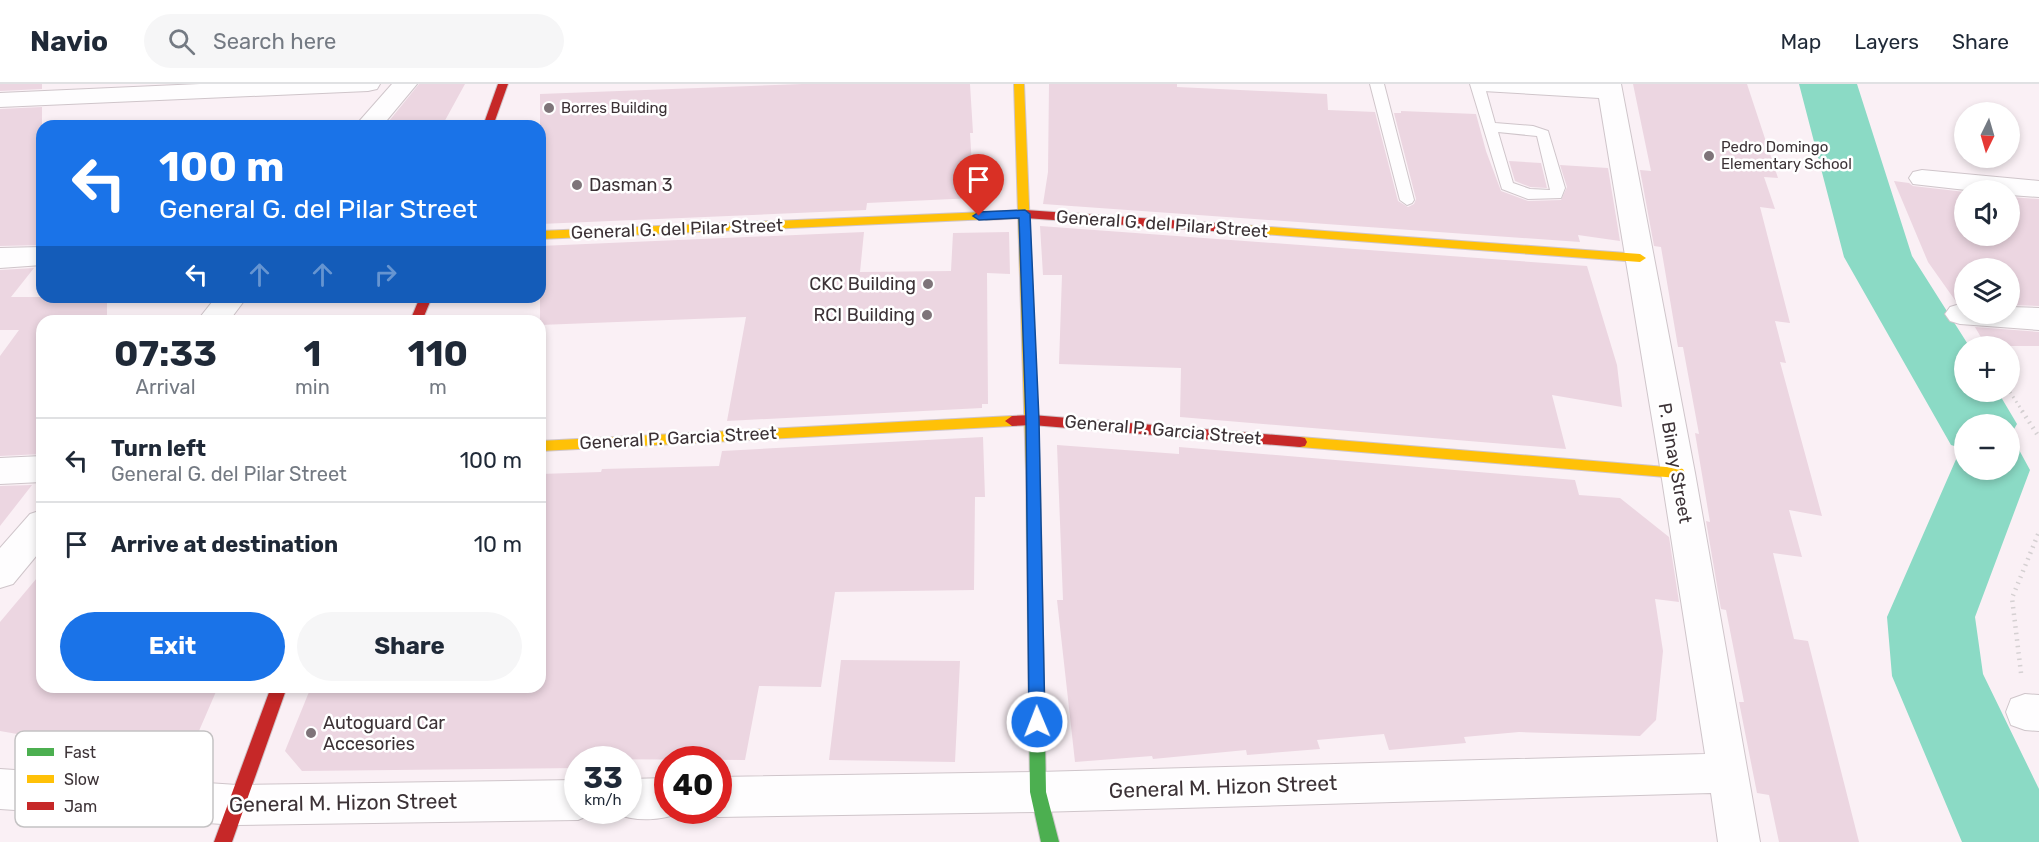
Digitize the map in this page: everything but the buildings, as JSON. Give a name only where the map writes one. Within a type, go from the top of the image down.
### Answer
[{"type":"street","points":[[0,100],[368,84]]},
{"type":"street","points":[[373,120],[405,84]]},
{"type":"street","points":[[490,120],[503,84]]},
{"type":"street","points":[[1020,84],[1032,420],[1038,792],[1050,842]]},
{"type":"street","points":[[1483,84],[1609,88]]},
{"type":"street","name":"P. Binay Street","points":[[1609,88],[1739,842]]},
{"type":"street","points":[[1923,178],[2039,189]]},
{"type":"street","name":"General G. del Pilar Street","points":[[546,235],[1025,214],[1640,258]]},
{"type":"street","points":[[0,258],[36,256]]},
{"type":"street","points":[[217,315],[226,303]]},
{"type":"street","points":[[2020,319],[2039,320]]},
{"type":"street","name":"General P. Garcia Street","points":[[546,446],[1032,420],[1677,473]]},
{"type":"street","points":[[0,471],[36,469]]},
{"type":"street","points":[[0,573],[36,531]]},
{"type":"street","points":[[230,824],[277,693]]},
{"type":"street","name":"General M. Hizon Street","points":[[732,797],[1038,792],[1727,773]]},
{"type":"street","name":"General M. Hizon Street","points":[[0,789],[15,791]]},
{"type":"street","name":"General M. Hizon Street","points":[[213,821],[230,824],[564,801]]},
{"type":"lane","points":[[1377,84],[1407,200]]},
{"type":"lane","points":[[1478,84],[1490,127],[1507,186],[1528,194],[1556,195],[1558,188],[1543,134],[1533,130],[1490,127]]},
{"type":"path","points":[[2016,402],[2039,437]]},
{"type":"path","points":[[2032,712],[2012,598],[2039,532]]},
{"type":"waterway","points":[[1828,84],[1878,257],[1972,414]]},
{"type":"waterway","points":[[1986,480],[1931,617],[1938,676],[2012,842]]},
{"type":"traffic: fast","points":[[1033,471],[1038,792],[1050,842]]},
{"type":"traffic: slow","points":[[1019,84],[1033,471]]},
{"type":"traffic: slow","points":[[546,235],[986,216]]},
{"type":"traffic: slow","points":[[1227,228],[1640,258]]},
{"type":"traffic: slow","points":[[546,446],[1012,421]]},
{"type":"traffic: slow","points":[[1300,442],[1678,473]]},
{"type":"traffic: jam","points":[[490,120],[503,84]]},
{"type":"traffic: jam","points":[[986,216],[1025,214],[1227,228]]},
{"type":"traffic: jam","points":[[418,315],[424,303]]},
{"type":"traffic: jam","points":[[1012,421],[1032,420],[1300,442]]},
{"type":"traffic: jam","points":[[223,842],[277,693]]},
{"type":"place","name":"Borres Building","points":[[549,108]]},
{"type":"place","name":"Pedro Domingo Elementary School","points":[[1709,156]]},
{"type":"place","name":"Dasman 3","points":[[577,185]]},
{"type":"place","name":"CKC Building","points":[[928,284]]},
{"type":"place","name":"RCI Building","points":[[927,315]]},
{"type":"place","name":"Autoguard Car Accesories","points":[[311,733]]},
{"type":"route","points":[[979,216],[1025,214],[1032,420],[1037,722]]}]
